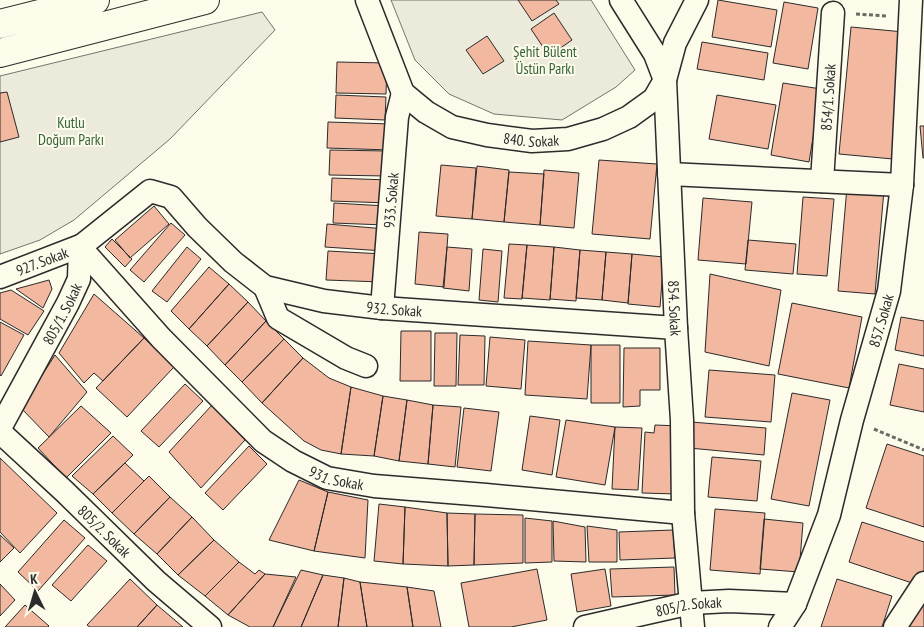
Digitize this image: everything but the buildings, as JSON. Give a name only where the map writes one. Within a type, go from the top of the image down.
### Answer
[{"type":"street","points":[[0,24],[95,0]]},
{"type":"street","points":[[0,53],[205,0]]},
{"type":"street","name":"840. Sokak","points":[[367,0],[404,93],[426,112],[452,127],[487,135],[532,141],[568,139],[603,128],[629,116],[654,99],[665,80],[675,43],[697,0]]},
{"type":"street","name":"854. Sokak","points":[[621,0],[655,54],[665,80],[682,420],[683,514],[694,627]]},
{"type":"street","name":"857. Sokak","points":[[780,627],[795,604],[829,515],[852,420],[889,291],[902,185],[910,8]]},
{"type":"street","name":"854/1. Sokak","points":[[822,181],[833,13]]},
{"type":"street","name":"933. Sokak","points":[[382,308],[397,117],[404,93]]},
{"type":"street","points":[[669,174],[902,185]]},
{"type":"street","name":"932. Sokak","points":[[82,246],[150,191],[171,197],[197,227],[232,262],[265,287],[324,301],[382,308],[676,328]]},
{"type":"street","name":"927. Sokak","points":[[0,277],[82,246]]},
{"type":"street","name":"805/1. Sokak","points":[[0,428],[76,287],[79,279],[82,246]]},
{"type":"street","name":"931. Sokak","points":[[82,246],[161,338],[263,441],[293,462],[327,478],[374,486],[683,514]]},
{"type":"street","points":[[265,287],[278,318],[346,358],[366,366]]},
{"type":"street","name":"805/2. Sokak","points":[[0,432],[65,492],[156,581],[210,627]]},
{"type":"street","points":[[895,627],[924,583]]},
{"type":"street","name":"805/2. Sokak","points":[[585,627],[691,604],[729,601],[795,604]]},
{"type":"path","points":[[833,13],[910,8]]},
{"type":"path","points":[[852,420],[924,450]]},
{"type":"green space","name":"Şehit Bülent Üstün Parkı","points":[[391,0],[591,0],[635,70],[616,87],[562,120],[494,114],[449,94],[415,60]]},
{"type":"green space","name":"Kutlu Doğum Parkı","points":[[262,12],[275,30],[170,139],[74,220],[40,240],[0,254],[0,76]]}]
